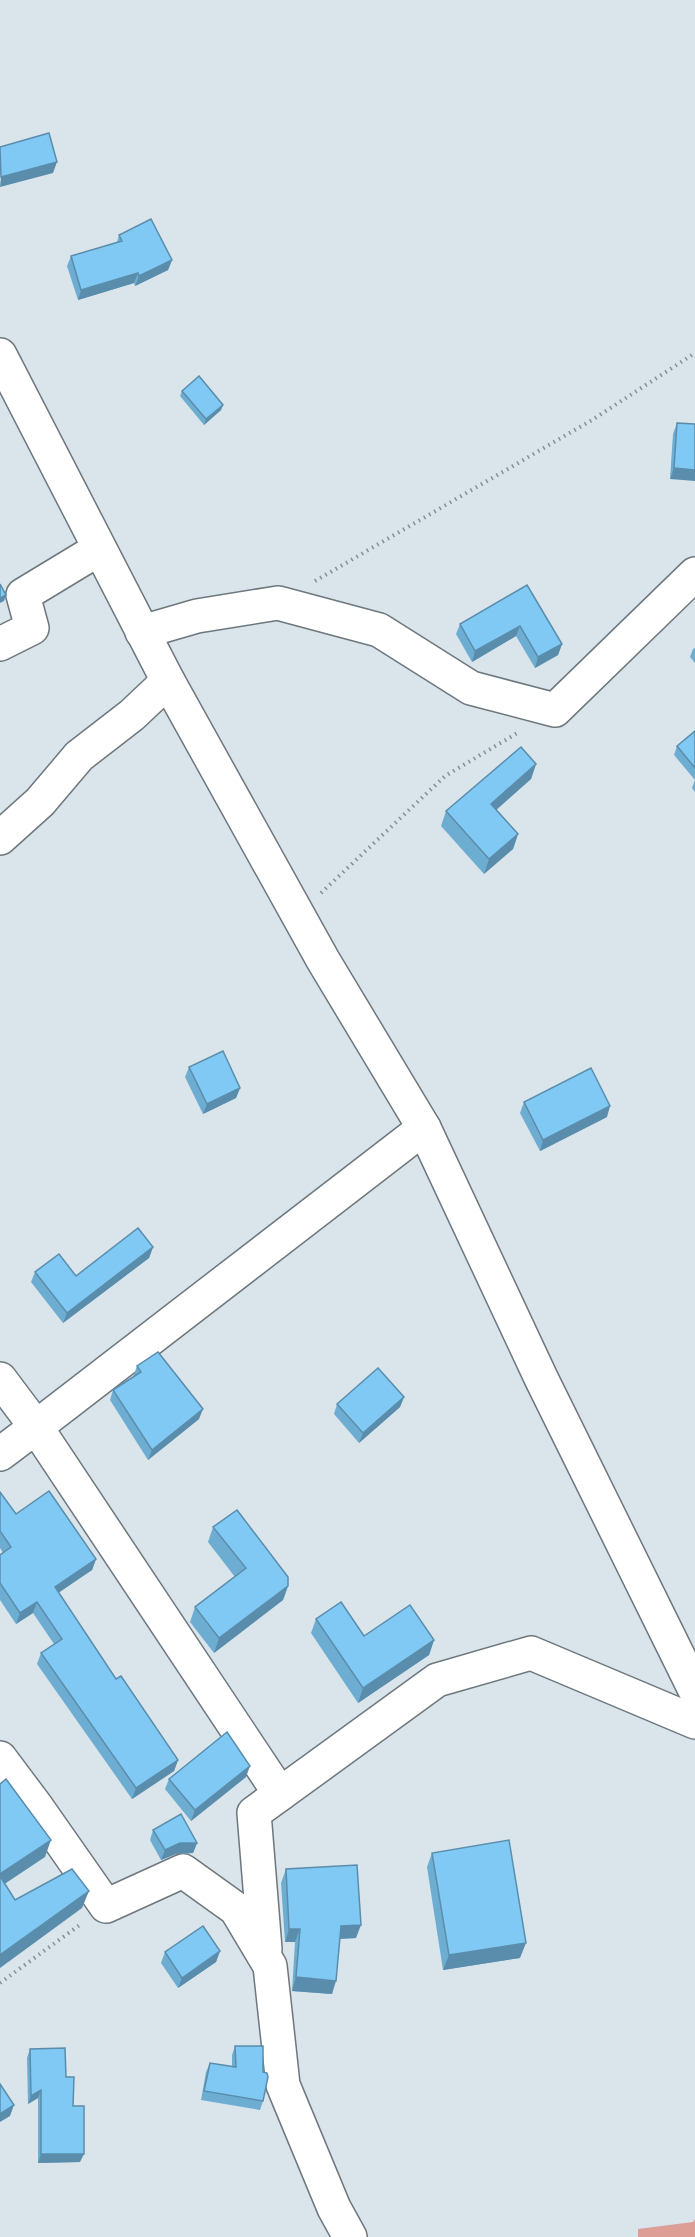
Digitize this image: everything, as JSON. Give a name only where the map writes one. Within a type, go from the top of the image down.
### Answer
[{"type":"street","points":[[0,355],[168,681],[298,914],[424,1128],[541,1378],[695,1690]]},
{"type":"street","points":[[0,644],[32,628],[23,595],[99,549]]},
{"type":"street","points":[[142,632],[197,616],[278,603],[379,630],[471,688],[555,710],[695,574]]},
{"type":"street","points":[[0,838],[40,802],[79,756],[132,715],[168,681]]},
{"type":"street","points":[[0,1454],[424,1128]]},
{"type":"street","points":[[0,1379],[36,1427],[280,1794]]},
{"type":"street","points":[[265,1957],[254,1813],[437,1680],[531,1653],[695,1722]]},
{"type":"street","points":[[0,1758],[106,1906],[183,1871],[236,1909],[270,1966],[283,2085],[334,2208],[350,2237]]},
{"type":"path","points":[[278,603],[592,420],[695,353]]},
{"type":"path","points":[[298,914],[445,776],[555,710]]},
{"type":"path","points":[[0,1983],[106,1906]]},
{"type":"shaded area","points":[[695,2219],[695,2237],[638,2237],[638,2229],[693,2222]]},
{"type":"building","points":[[49,133],[57,162],[1,177],[0,147]]},
{"type":"building","points":[[151,219],[172,260],[139,276],[138,273],[81,290],[71,256],[122,241],[119,235]]},
{"type":"building","points":[[199,376],[223,405],[206,419],[182,391]]},
{"type":"building","points":[[677,423],[695,424],[695,470],[674,468]]},
{"type":"building","points":[[0,584],[6,595],[0,598]]},
{"type":"building","points":[[527,585],[562,644],[538,657],[520,626],[475,651],[460,624]]},
{"type":"building","points":[[695,731],[695,768],[677,746]]},
{"type":"building","points":[[521,747],[536,764],[491,804],[518,834],[489,859],[446,811]]},
{"type":"building","points":[[223,1051],[240,1088],[207,1104],[189,1067]]},
{"type":"building","points":[[591,1068],[610,1106],[543,1140],[524,1102]]},
{"type":"building","points":[[138,1228],[153,1247],[67,1313],[35,1272],[59,1254],[76,1276]]},
{"type":"building","points":[[158,1352],[203,1409],[152,1450],[113,1390],[141,1372],[137,1366]]},
{"type":"building","points":[[378,1368],[404,1397],[363,1433],[337,1404]]},
{"type":"building","points":[[49,1491],[96,1559],[55,1587],[116,1679],[121,1676],[178,1760],[136,1788],[41,1653],[62,1639],[37,1602],[20,1613],[0,1583],[0,1555],[11,1547],[0,1531],[0,1492],[16,1514]]},
{"type":"building","points":[[237,1510],[288,1577],[288,1586],[219,1638],[195,1607],[246,1568],[213,1527]]},
{"type":"building","points":[[341,1602],[364,1636],[410,1605],[434,1640],[363,1688],[316,1619]]},
{"type":"building","points":[[227,1732],[250,1766],[195,1810],[169,1779]]},
{"type":"building","points":[[6,1779],[51,1840],[0,1874],[0,1784]]},
{"type":"building","points":[[181,1814],[197,1843],[180,1843],[165,1850],[153,1830]]},
{"type":"building","points":[[509,1840],[526,1943],[449,1955],[432,1853]]},
{"type":"building","points":[[357,1865],[361,1925],[341,1926],[336,1981],[296,1977],[300,1929],[289,1929],[286,1869]]},
{"type":"building","points":[[72,1869],[89,1891],[0,1955],[0,1876],[15,1900]]},
{"type":"building","points":[[203,1926],[220,1951],[182,1978],[165,1952]]},
{"type":"building","points":[[235,2046],[263,2046],[263,2072],[267,2073],[268,2077],[263,2101],[204,2091],[210,2063],[236,2067]]},
{"type":"building","points":[[65,2048],[66,2077],[74,2077],[73,2106],[84,2106],[84,2154],[41,2154],[41,2090],[31,2096],[30,2049]]},
{"type":"building","points":[[0,2084],[14,2105],[0,2114]]}]
